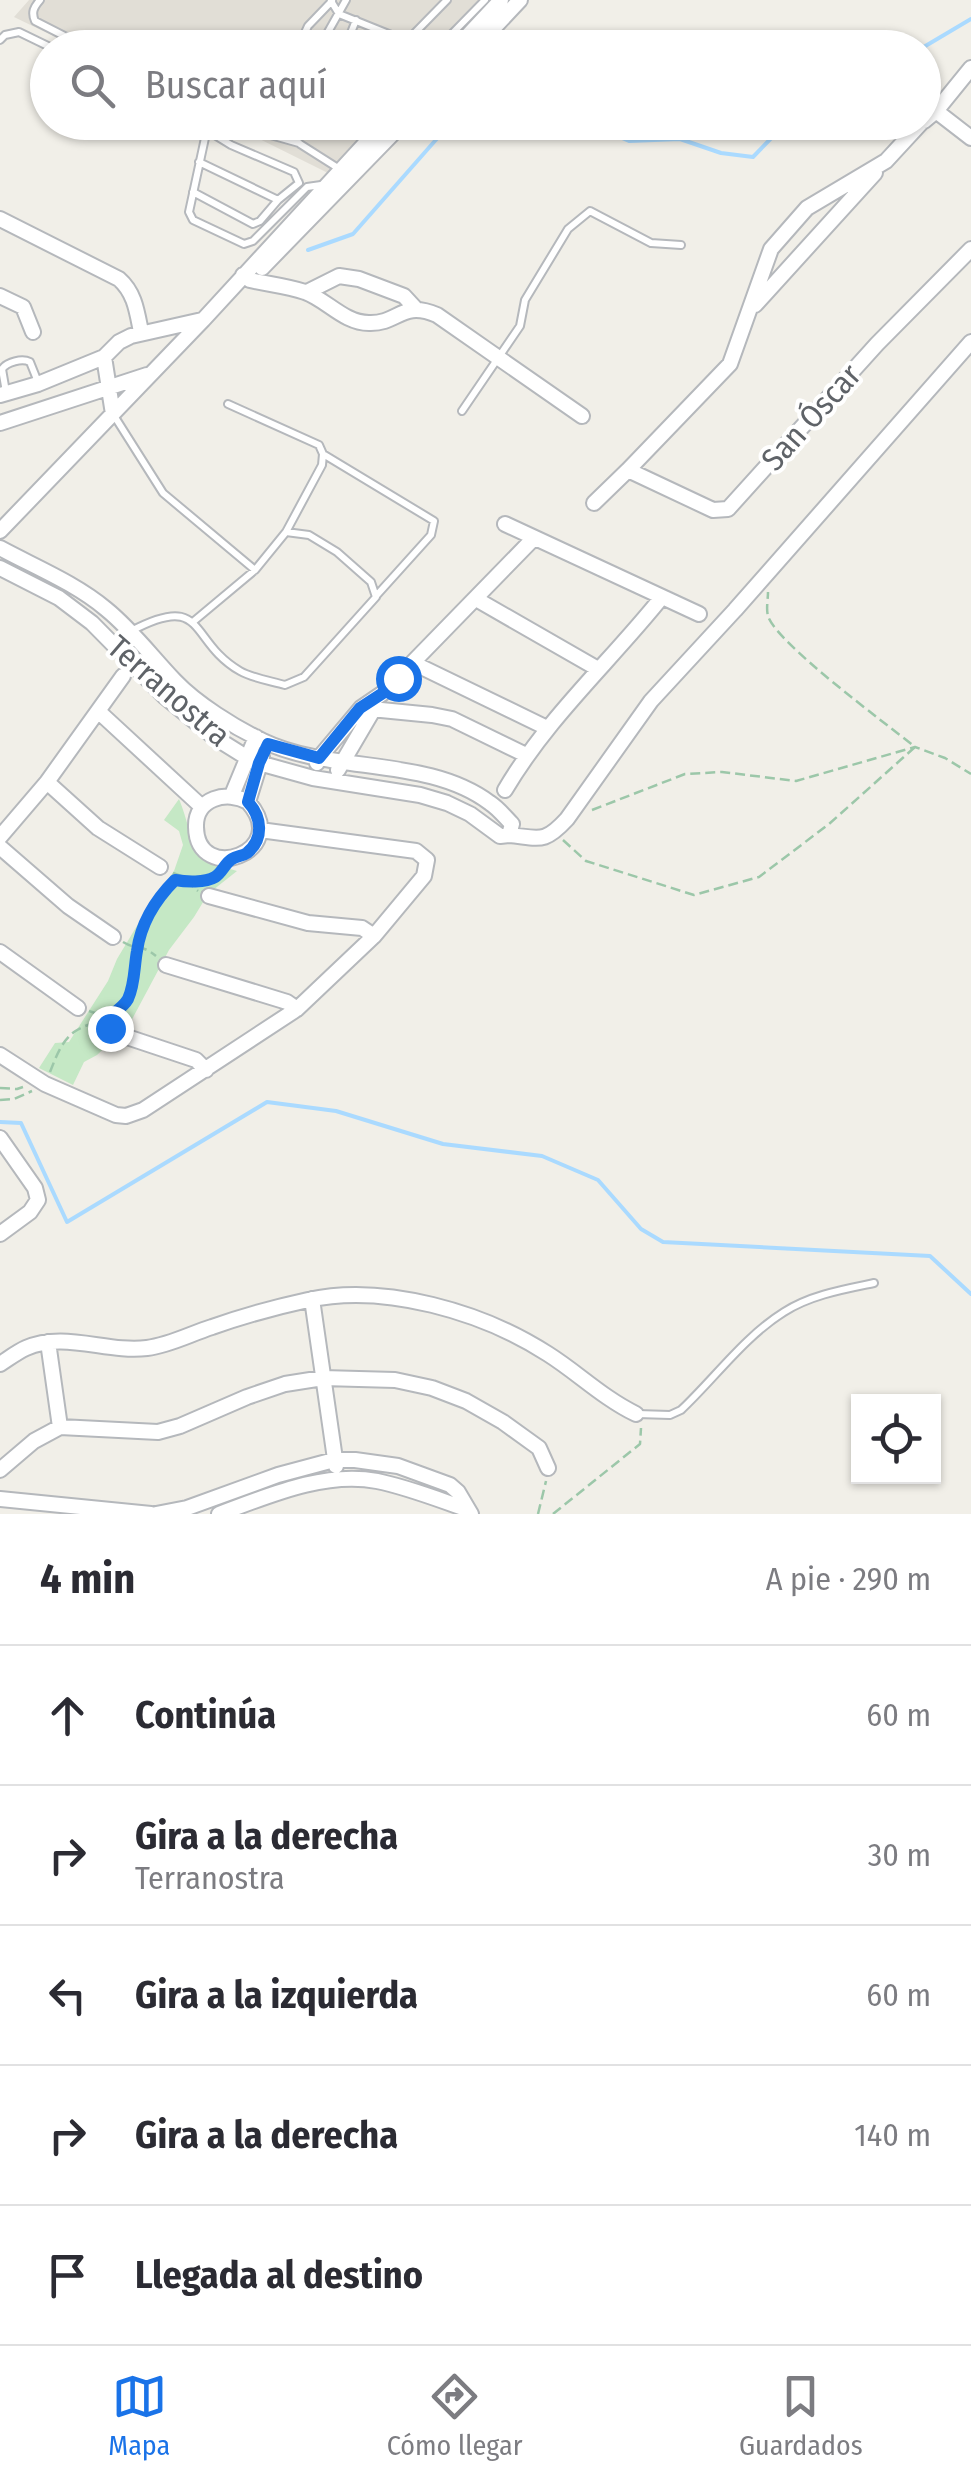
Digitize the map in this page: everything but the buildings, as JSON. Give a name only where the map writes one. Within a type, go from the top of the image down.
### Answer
[{"type":"street","points":[[471,30],[501,0]]},
{"type":"street","points":[[488,10],[520,0]]},
{"type":"street","points":[[941,102],[971,68]]},
{"type":"street","points":[[941,124],[971,138]]},
{"type":"street","points":[[246,278],[326,185],[346,174],[372,140]]},
{"type":"street","points":[[0,531],[229,290],[246,278],[384,140]]},
{"type":"street","points":[[750,310],[906,140]]},
{"type":"street","points":[[594,503],[730,364],[771,249],[806,208],[886,162]]},
{"type":"street","points":[[0,219],[119,278],[134,300],[142,332]]},
{"type":"street","name":"San Óscar","points":[[628,470],[713,510],[728,509],[876,344],[971,249]]},
{"type":"street","points":[[307,292],[339,276],[359,279],[404,296],[416,309]]},
{"type":"street","points":[[246,278],[307,292],[352,320],[389,320],[416,309],[437,315],[582,416]]},
{"type":"street","points":[[0,296],[23,307],[33,332]]},
{"type":"street","points":[[3,394],[104,357],[119,342],[142,332],[203,320]]},
{"type":"street","points":[[509,835],[544,838],[554,833],[651,701],[971,342]]},
{"type":"street","points":[[104,357],[114,414]]},
{"type":"street","points":[[0,423],[152,373]]},
{"type":"street","points":[[504,524],[699,614]]},
{"type":"street","points":[[313,778],[319,758],[534,538]]},
{"type":"street","name":"Terranostra","points":[[0,548],[104,606],[178,684],[226,720],[262,740],[319,758],[393,768],[478,794],[512,824],[509,835],[500,836],[447,803],[408,792],[333,783],[253,760],[214,737],[164,696],[92,623],[59,598],[0,568]]},
{"type":"street","points":[[506,790],[547,728],[662,597]]},
{"type":"street","points":[[476,599],[598,669]]},
{"type":"street","points":[[413,663],[547,728]]},
{"type":"street","points":[[0,838],[47,782],[123,676]]},
{"type":"street","points":[[367,710],[452,719],[526,755]]},
{"type":"street","points":[[333,783],[367,710]]},
{"type":"street","points":[[98,711],[202,807]]},
{"type":"street","points":[[232,795],[262,740]]},
{"type":"street","points":[[248,802],[253,760]]},
{"type":"street","points":[[47,782],[98,828],[160,868]]},
{"type":"street","points":[[232,795],[248,802],[257,815],[260,830],[254,846],[240,857],[219,858],[200,843],[197,818],[211,800],[232,795]]},
{"type":"street","points":[[0,1055],[45,1084],[102,1110],[126,1116],[142,1110],[297,1009],[374,936],[424,876],[428,860],[416,851],[260,830]]},
{"type":"street","points":[[0,847],[68,906],[114,937]]},
{"type":"street","points":[[208,896],[308,923],[362,928],[374,936]]},
{"type":"street","points":[[0,952],[78,1008]]},
{"type":"street","points":[[166,965],[287,1002],[297,1009]]},
{"type":"street","points":[[118,1034],[196,1060],[206,1070]]},
{"type":"street","points":[[0,1138],[35,1188],[38,1200],[30,1212],[0,1234]]},
{"type":"street","points":[[0,1364],[26,1348],[48,1342],[149,1348],[312,1299],[343,1295],[402,1298],[449,1309],[501,1328],[548,1354],[613,1403],[636,1414]]},
{"type":"street","points":[[312,1299],[339,1481]]},
{"type":"street","points":[[48,1342],[60,1427]]},
{"type":"street","points":[[0,1470],[34,1441],[60,1427],[158,1432],[247,1396],[284,1384],[323,1378],[395,1380],[466,1401],[539,1448],[548,1468]]},
{"type":"street","points":[[0,1499],[154,1514],[187,1508],[278,1475],[334,1460],[355,1460],[398,1466],[450,1486],[469,1511]]},
{"type":"street","points":[[219,1514],[312,1483],[355,1479],[376,1481],[469,1511]]},
{"type":"lane","points":[[40,0],[34,6],[35,21],[53,30]]},
{"type":"lane","points":[[330,30],[346,0]]},
{"type":"lane","points":[[417,30],[447,0]]},
{"type":"lane","points":[[306,30],[332,1],[339,14],[376,30]]},
{"type":"lane","points":[[462,30],[488,10]]},
{"type":"lane","points":[[352,30],[356,20]]},
{"type":"lane","points":[[0,40],[20,32],[30,37]]},
{"type":"lane","points":[[202,140],[189,212],[192,220],[244,244],[254,241],[307,187],[326,185]]},
{"type":"lane","points":[[193,192],[254,224],[299,182],[294,172],[224,140]]},
{"type":"lane","points":[[287,140],[300,144]]},
{"type":"lane","points":[[296,140],[346,174]]},
{"type":"lane","points":[[200,162],[278,200]]},
{"type":"lane","points":[[462,411],[520,326],[524,300],[568,229],[590,211],[652,243],[680,245]]},
{"type":"lane","points":[[3,394],[2,369],[7,364],[30,362],[38,384]]},
{"type":"lane","points":[[131,631],[155,618],[173,614],[194,622],[208,644],[240,672],[285,685],[304,677],[431,535],[434,521],[323,454],[318,445],[228,404]]},
{"type":"lane","points":[[114,414],[163,494],[254,570]]},
{"type":"lane","points":[[194,622],[254,570],[286,532],[322,464],[323,454]]},
{"type":"lane","points":[[286,532],[309,536],[336,552],[372,582],[376,597]]},
{"type":"lane","points":[[636,1414],[670,1415],[680,1410],[756,1333],[786,1310],[832,1292],[874,1283]]},
{"type":"path","points":[[769,570],[767,615],[778,633],[915,747],[945,758],[971,774]]},
{"type":"path","points":[[567,819],[685,774],[722,772],[796,781],[915,747]]},
{"type":"path","points":[[554,833],[586,861],[694,895],[759,877],[830,824],[915,747]]},
{"type":"path","points":[[0,1100],[45,1084],[59,1049],[75,1031],[104,1021],[126,1004],[146,920],[158,898],[175,880],[215,877],[232,859]]},
{"type":"path","points":[[160,868],[181,876],[208,896]]},
{"type":"path","points":[[114,937],[130,946],[145,947],[166,965]]},
{"type":"path","points":[[78,1008],[98,1014],[118,1034]]},
{"type":"path","points":[[553,1514],[640,1444],[636,1414]]},
{"type":"path","points":[[538,1514],[548,1468]]},
{"type":"shaded area","points":[[29,0],[493,0],[466,30],[41,30],[14,17]]},
{"type":"shaded area","points":[[261,140],[362,140],[330,174]]},
{"type":"green space","points":[[179,799],[200,853],[237,871],[208,894],[169,950],[129,1025],[84,1062],[73,1085],[39,1068],[55,1043],[69,1042],[144,914],[174,871],[183,845],[179,831],[164,820]]},
{"type":"waterway","points":[[941,37],[971,19]]},
{"type":"waterway","points":[[308,250],[353,234],[436,140]]},
{"type":"waterway","points":[[627,140],[654,140]]},
{"type":"waterway","points":[[683,140],[721,153],[753,157],[770,140]]},
{"type":"waterway","points":[[0,1122],[21,1123],[67,1222],[267,1102],[336,1111],[443,1144],[542,1156],[598,1180],[641,1229],[663,1242],[930,1256],[971,1294]]},
{"type":"route","points":[[110,1028],[104,1021],[126,1004],[134,981],[137,946],[158,898],[175,880],[215,877],[258,839],[259,822],[248,802],[268,744],[319,758],[360,708],[398,678]]}]
